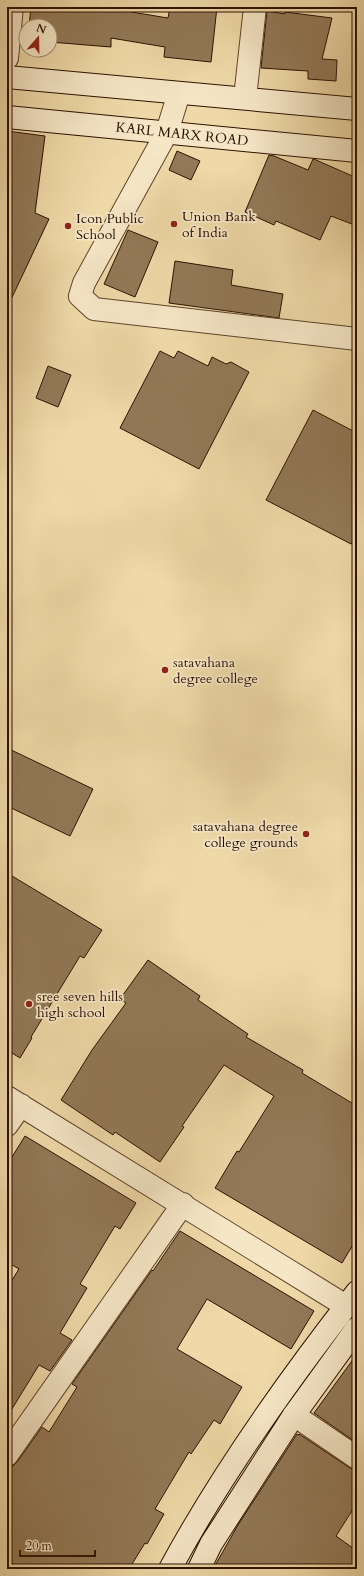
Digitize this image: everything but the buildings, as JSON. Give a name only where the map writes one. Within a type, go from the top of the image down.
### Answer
[{"type":"street","points":[[7,58],[12,7]]},
{"type":"street","points":[[245,98],[255,7]]},
{"type":"street","points":[[7,77],[357,109]]},
{"type":"street","points":[[180,93],[167,132],[84,283],[80,296],[94,309],[357,339]]},
{"type":"street","name":"KARL MARX ROAD","points":[[7,117],[357,151]]},
{"type":"street","points":[[7,1125],[14,1101],[183,1204],[352,1299],[240,1451],[191,1530],[170,1569]]},
{"type":"street","points":[[7,1455],[183,1204]]},
{"type":"street","points":[[199,1569],[211,1544],[294,1415],[357,1328]]},
{"type":"street","points":[[294,1415],[357,1458]]},
{"type":"place","name":"Union Bank of India","points":[[174,224]]},
{"type":"place","name":"Icon Public School","points":[[68,226]]},
{"type":"place","name":"satavahana degree college","points":[[165,670]]},
{"type":"place","name":"satavahana degree college grounds","points":[[306,834]]},
{"type":"place","name":"sree seven hills high school","points":[[29,1004]]}]
